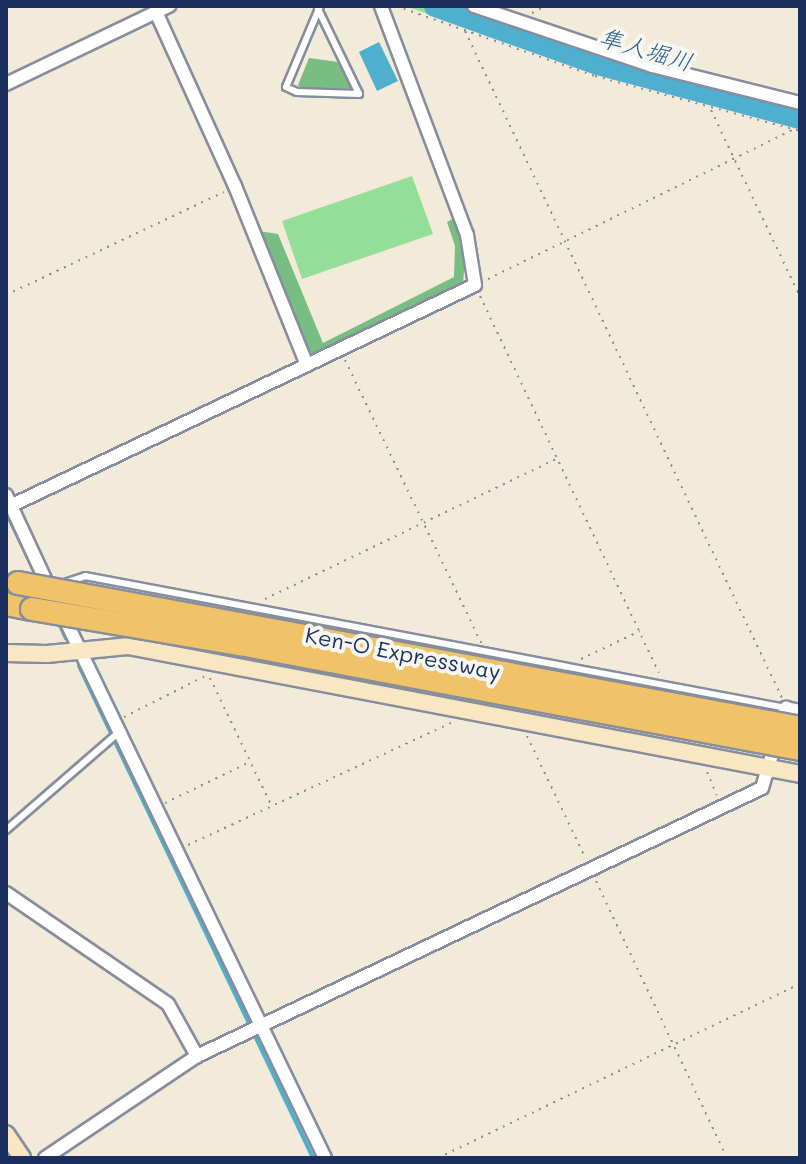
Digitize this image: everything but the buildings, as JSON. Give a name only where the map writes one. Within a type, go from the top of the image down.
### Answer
[{"type":"highway","name":"Ken-O Expressway","points":[[12,582],[800,728]]},
{"type":"highway","name":"Ken-O Expressway","points":[[6,604],[31,613],[187,635],[800,749]]},
{"type":"highway","points":[[6,613],[31,613]]},
{"type":"street","points":[[6,84],[169,6]]},
{"type":"street","points":[[325,1158],[8,503],[475,285],[467,235],[381,6]]},
{"type":"street","points":[[474,6],[652,66],[800,103]]},
{"type":"street","points":[[156,12],[235,186],[307,365]]},
{"type":"street","points":[[6,653],[31,655],[128,646],[800,774]]},
{"type":"street","points":[[45,1158],[197,1056],[762,788],[786,708],[800,711]]},
{"type":"street","points":[[6,893],[168,1004],[197,1056]]},
{"type":"street","points":[[6,1134],[22,1158]]},
{"type":"lane","points":[[319,8],[346,66],[359,94],[297,92],[286,87],[319,8]]},
{"type":"lane","points":[[50,589],[85,576],[786,708]]},
{"type":"lane","points":[[248,667],[259,607]]},
{"type":"lane","points":[[450,706],[461,646]]},
{"type":"lane","points":[[636,743],[648,682]]},
{"type":"lane","points":[[6,830],[117,727]]},
{"type":"path","points":[[396,6],[595,76],[800,131]]},
{"type":"path","points":[[465,31],[786,708]]},
{"type":"path","points":[[710,108],[800,297]]},
{"type":"path","points":[[664,685],[641,630],[475,285],[792,130]]},
{"type":"path","points":[[6,295],[235,186]]},
{"type":"path","points":[[339,348],[485,651]]},
{"type":"path","points":[[259,607],[263,600],[559,457]]},
{"type":"path","points":[[569,667],[641,630]]},
{"type":"path","points":[[117,727],[209,675],[272,806]]},
{"type":"path","points":[[176,851],[453,721],[450,706]]},
{"type":"path","points":[[526,721],[526,735],[727,1158]]},
{"type":"path","points":[[705,757],[705,768],[723,807]]},
{"type":"path","points":[[155,807],[251,762]]},
{"type":"path","points":[[438,1158],[800,984]]},
{"type":"green space","points":[[405,6],[425,6],[594,64],[800,119],[800,125],[798,127],[608,77]]},
{"type":"green space","points":[[441,6],[457,6],[623,62],[800,109],[800,113],[617,66]]},
{"type":"green space","points":[[309,58],[338,62],[351,88],[303,90],[298,85]]},
{"type":"green space","points":[[412,176],[433,234],[302,279],[282,221]]},
{"type":"green space","points":[[456,217],[466,246],[463,284],[315,354],[310,352],[258,231],[278,234],[323,343],[454,277],[455,246],[447,222]]},
{"type":"water","points":[[379,42],[398,81],[377,91],[359,52]]},
{"type":"waterway","name":"隼人堀川","points":[[435,6],[598,64],[800,118]]},
{"type":"waterway","points":[[6,512],[38,579]]},
{"type":"waterway","points":[[59,623],[66,639]]},
{"type":"waterway","points":[[79,666],[313,1158]]}]
